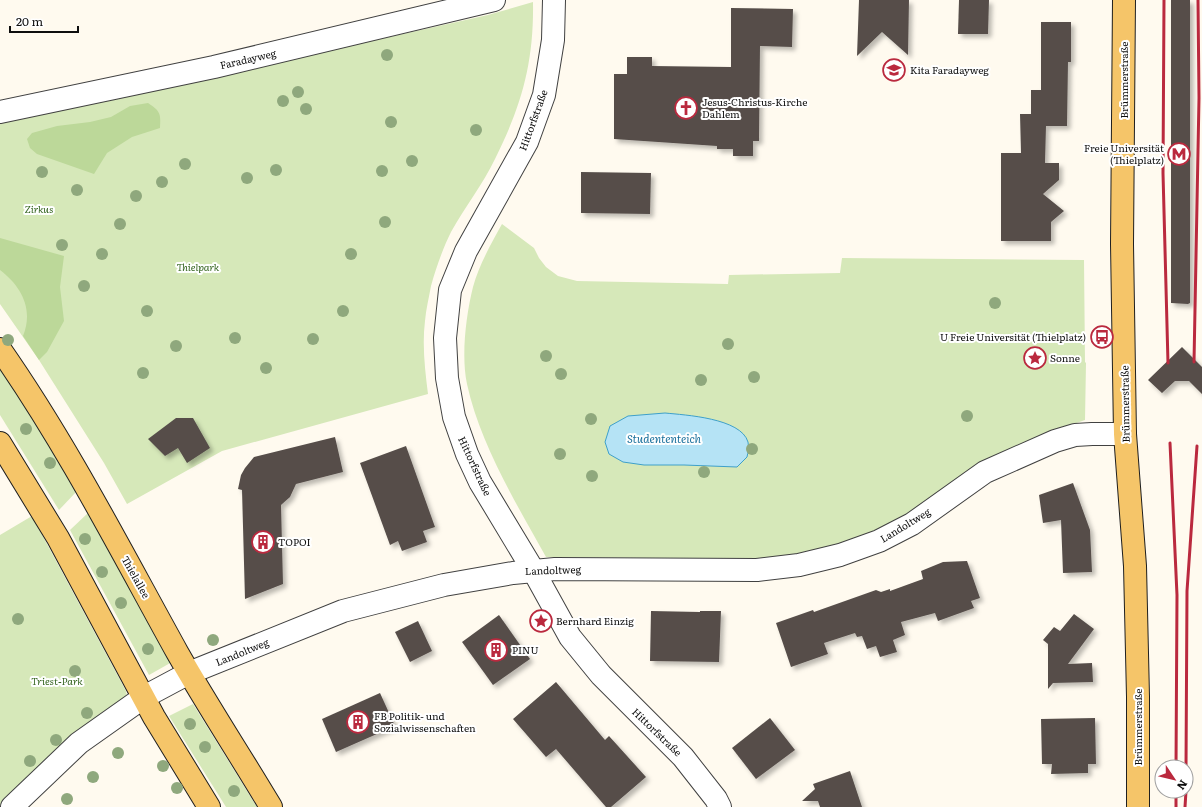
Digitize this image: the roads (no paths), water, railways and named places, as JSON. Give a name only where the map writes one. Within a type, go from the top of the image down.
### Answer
[{"type":"main road","name":"Brümmerstraße","points":[[1124,0],[1122,244],[1125,434],[1135,566],[1138,697],[1138,807]]},
{"type":"main road","name":"Thielallee","points":[[0,348],[24,382],[88,490],[189,673],[271,807]]},
{"type":"main road","points":[[0,442],[58,538],[144,697],[209,807]]},
{"type":"street","name":"Faradayweg","points":[[0,112],[214,67],[494,0]]},
{"type":"street","name":"Hittorfstraße","points":[[554,0],[553,40],[544,95],[527,142],[466,251],[450,290],[445,338],[447,378],[454,417],[467,454],[480,482],[570,637],[601,675],[628,704],[683,757],[716,799],[720,807]]},
{"type":"street","name":"Landoltweg","points":[[12,807],[79,743],[144,697],[189,673],[343,611],[444,585],[532,570],[757,570],[799,565],[840,555],[879,541],[912,524],[985,472],[1055,441],[1075,435],[1125,434]]},
{"type":"water","name":"Studententeich","points":[[665,413],[711,419],[735,428],[743,434],[748,442],[747,457],[737,467],[644,465],[623,462],[609,454],[605,442],[610,426],[628,416]]},
{"type":"railway","points":[[1164,0],[1163,173],[1168,363]]},
{"type":"railway","points":[[1194,362],[1199,98],[1198,0]]},
{"type":"railway","points":[[1170,443],[1177,595],[1176,759]]},
{"type":"railway","points":[[1186,759],[1187,591],[1197,446]]},
{"type":"railway","points":[[1176,799],[1176,807]]},
{"type":"railway","points":[[1185,807],[1186,799]]},
{"type":"place","name":"Kita Faradayweg","points":[[894,70]]},
{"type":"place","name":"Jesus-Christus-Kirche Dahlem","points":[[686,108]]},
{"type":"place","name":"Freie Universität (Thielplatz)","points":[[1179,154]]},
{"type":"place","name":"U Freie Universität (Thielplatz)","points":[[1102,337]]},
{"type":"place","name":"Sonne","points":[[1035,358]]},
{"type":"place","name":"TOPOI","points":[[263,542]]},
{"type":"place","name":"Bernhard Einzig","points":[[541,621]]},
{"type":"place","name":"PINU","points":[[496,650]]},
{"type":"place","name":"FB Politik- und Sozialwissenschaften","points":[[358,722]]},
{"type":"park label","name":"Zirkus","points":[[39,209]]},
{"type":"park label","name":"Thielpark","points":[[198,267]]},
{"type":"park label","name":"Triest-Park","points":[[57,681]]}]
